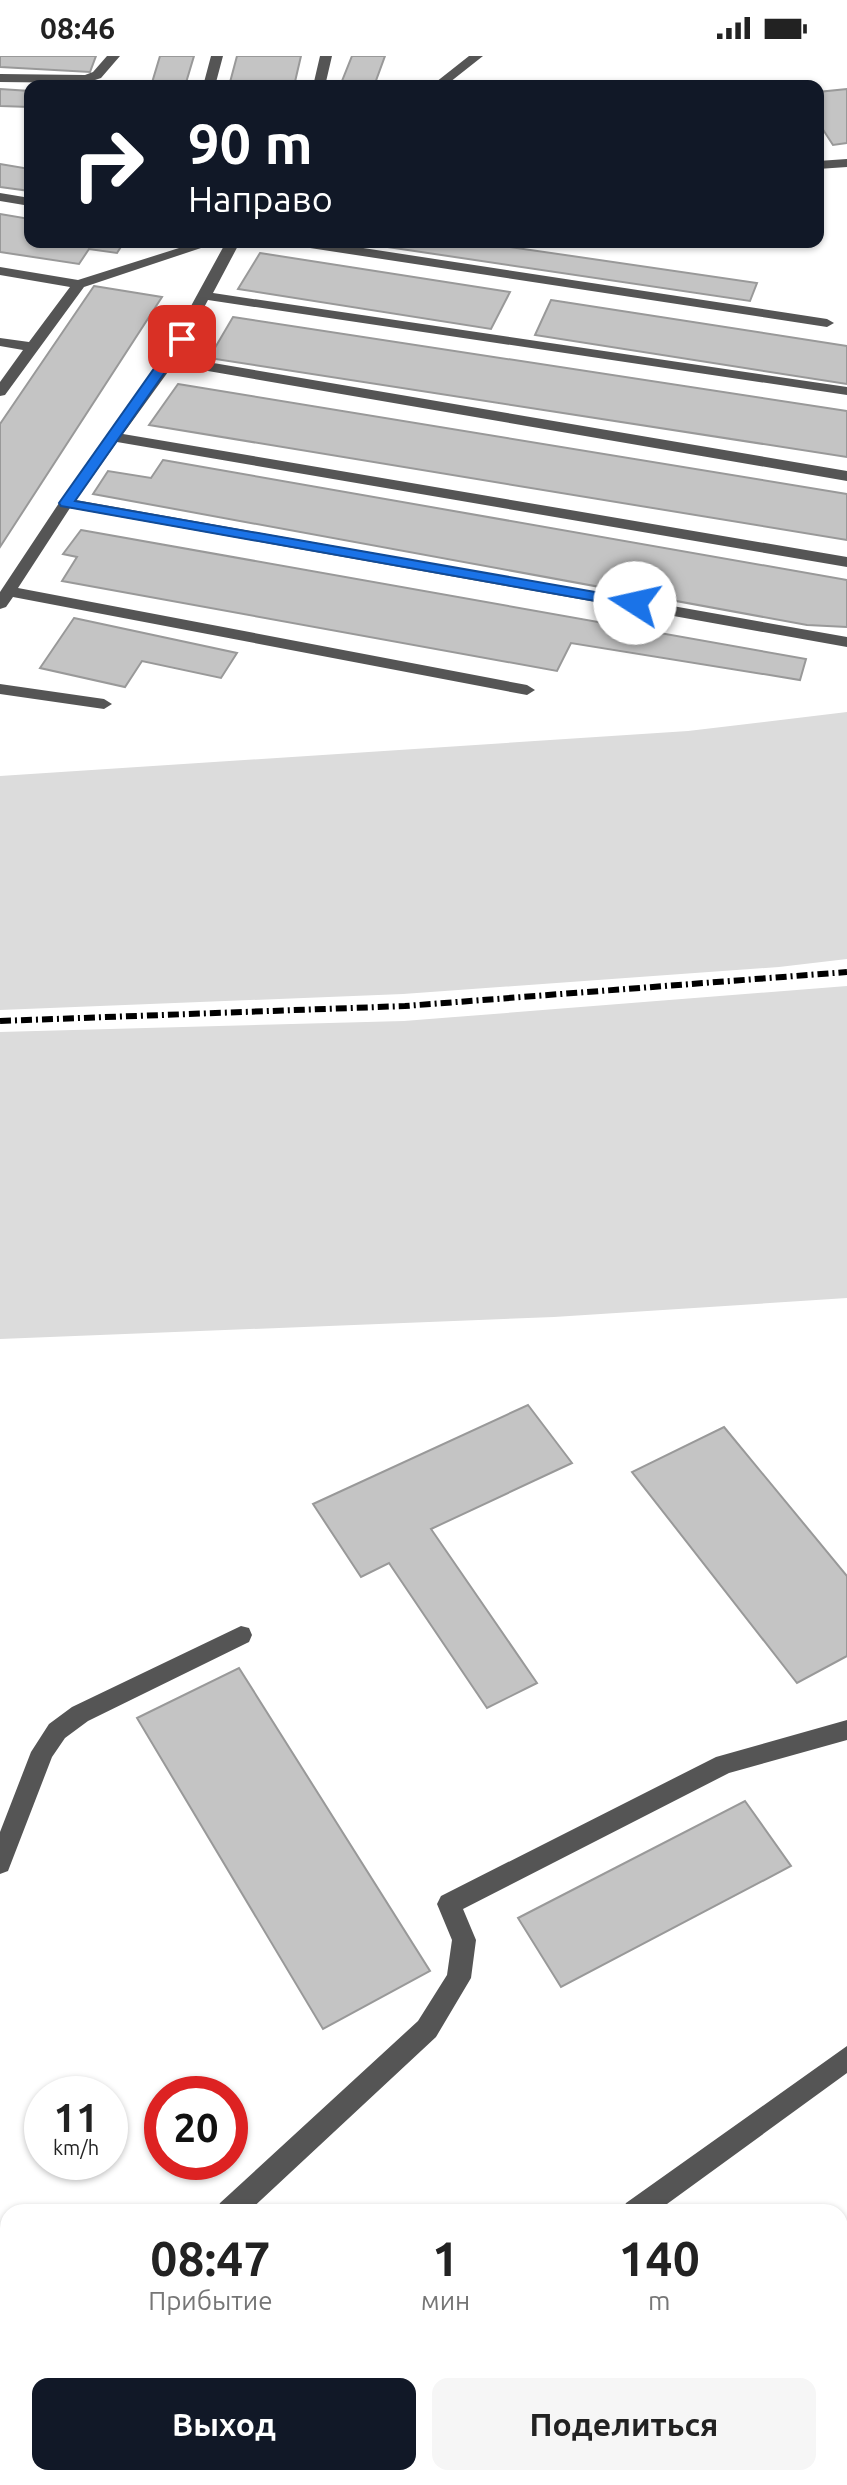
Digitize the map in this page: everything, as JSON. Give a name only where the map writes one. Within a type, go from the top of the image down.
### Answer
[{"type":"street","points":[[0,78],[86,79],[97,75],[114,56]]},
{"type":"street","points":[[211,80],[217,56]]},
{"type":"street","points":[[320,80],[326,56]]},
{"type":"street","points":[[445,80],[477,56]]},
{"type":"street","points":[[824,165],[847,163]]},
{"type":"street","points":[[0,197],[24,201]]},
{"type":"street","points":[[0,271],[79,284],[193,248]]},
{"type":"street","points":[[230,248],[207,296],[169,360],[66,503],[4,597],[527,690]]},
{"type":"street","points":[[336,248],[827,323]]},
{"type":"street","points":[[0,392],[79,284]]},
{"type":"street","points":[[207,296],[847,391]]},
{"type":"street","points":[[0,342],[32,347]]},
{"type":"street","points":[[169,360],[847,476]]},
{"type":"street","points":[[112,437],[847,562]]},
{"type":"street","points":[[66,503],[847,642]]},
{"type":"street","points":[[0,689],[104,704]]},
{"type":"street","points":[[0,1863],[42,1752],[57,1731],[80,1714],[241,1635]]},
{"type":"street","points":[[238,2204],[427,2029],[459,1978],[464,1940],[449,1904],[724,1764],[847,1730]]},
{"type":"street","points":[[646,2204],[847,2058]]},
{"type":"shaded area","points":[[847,712],[847,959],[779,967],[403,994],[0,1010],[0,776],[688,731]]},
{"type":"shaded area","points":[[847,986],[847,1298],[554,1317],[0,1339],[0,1032],[404,1021]]},
{"type":"building","points":[[0,56],[96,56],[90,72],[0,67]]},
{"type":"building","points":[[160,56],[194,56],[187,80],[153,80]]},
{"type":"building","points":[[237,56],[301,56],[295,80],[231,80]]},
{"type":"building","points":[[352,56],[385,56],[376,80],[342,80]]},
{"type":"building","points":[[0,89],[24,91],[24,107],[0,106]]},
{"type":"building","points":[[847,89],[847,143],[833,145],[824,131],[824,91]]},
{"type":"building","points":[[0,164],[24,168],[24,190],[0,187]]},
{"type":"building","points":[[0,214],[24,218],[24,248],[120,248],[117,253],[89,249],[79,264],[0,252]]},
{"type":"building","points":[[394,248],[517,248],[757,283],[750,301]]},
{"type":"building","points":[[260,253],[510,292],[491,329],[238,289]]},
{"type":"building","points":[[94,286],[162,297],[0,547],[0,424]]},
{"type":"building","points":[[551,300],[847,346],[847,384],[535,335]]},
{"type":"building","points":[[233,317],[847,411],[847,457],[209,358]]},
{"type":"building","points":[[178,384],[847,494],[847,540],[149,425]]},
{"type":"building","points":[[163,460],[847,580],[847,627],[807,625],[93,494],[108,471],[151,478]]},
{"type":"building","points":[[81,530],[806,659],[800,680],[571,643],[557,671],[62,581],[77,557],[63,554]]},
{"type":"building","points":[[74,618],[237,653],[221,678],[142,661],[125,687],[40,668]]},
{"type":"building","points":[[528,1405],[572,1463],[431,1529],[537,1683],[487,1708],[389,1563],[361,1577],[313,1504]]},
{"type":"building","points":[[724,1427],[847,1576],[847,1656],[797,1683],[632,1472]]},
{"type":"building","points":[[239,1668],[430,1971],[323,2029],[137,1718]]},
{"type":"building","points":[[745,1801],[791,1866],[561,1987],[518,1918]]},
{"type":"railway","points":[[0,1021],[405,1006],[847,972]]},
{"type":"route","points":[[182,339],[66,503],[635,603]]}]
